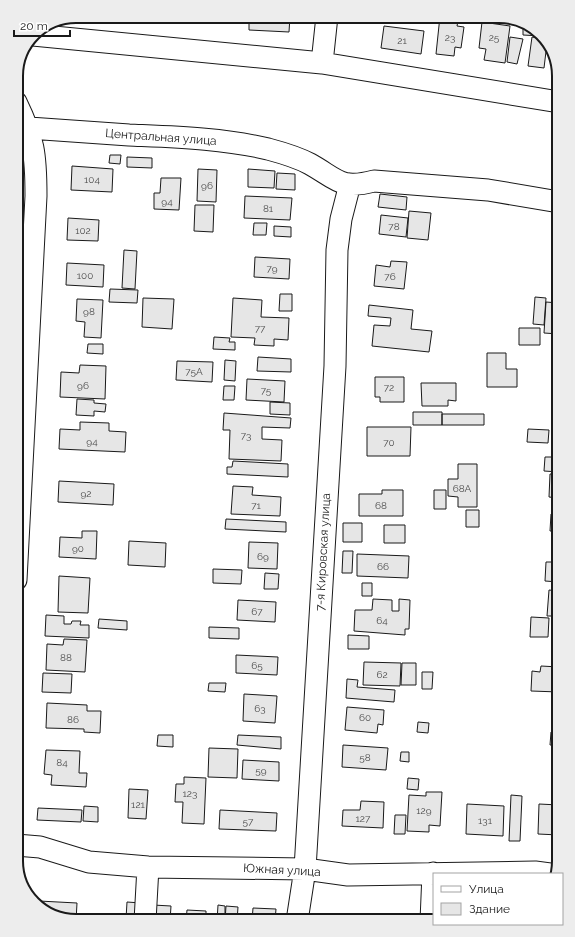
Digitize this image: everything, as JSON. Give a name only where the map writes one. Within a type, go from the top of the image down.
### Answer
[{"type":"street","points":[[322,63],[326,23]]},
{"type":"street","points":[[41,36],[322,63],[552,101]]},
{"type":"street","name":"Центральная улица","points":[[23,126],[201,138],[265,148],[291,155],[312,165],[337,181],[350,184],[360,184],[374,181],[488,190],[552,201]]},
{"type":"street","points":[[23,127],[33,141],[36,164],[36,196],[23,446]]},
{"type":"street","name":"7-я Кировская улица","points":[[298,914],[305,869],[334,374],[337,250],[341,219],[350,184]]},
{"type":"street","name":"Южная улица","points":[[23,845],[40,847],[89,862],[148,867],[305,869],[348,875],[542,873]]},
{"type":"street","points":[[145,914],[148,867]]},
{"type":"street","points":[[431,914],[433,873]]},
{"type":"building","points":[[249,23],[290,23],[289,32],[249,30]]},
{"type":"building","points":[[439,23],[458,23],[457,26],[464,27],[461,48],[455,47],[454,56],[436,54]]},
{"type":"building","points":[[482,23],[510,26],[505,63],[484,60],[486,49],[479,48]]},
{"type":"building","points":[[384,26],[424,31],[421,54],[381,48]]},
{"type":"building","points":[[523,29],[533,36],[523,35]]},
{"type":"building","points":[[510,37],[523,39],[517,64],[507,62]]},
{"type":"building","points":[[532,37],[536,38],[546,51],[544,68],[528,66]]},
{"type":"building","points":[[110,155],[121,155],[120,164],[109,163]]},
{"type":"building","points":[[127,157],[152,158],[152,168],[127,167]]},
{"type":"building","points":[[72,166],[113,169],[112,192],[71,190]]},
{"type":"building","points":[[198,169],[217,170],[216,202],[197,201]]},
{"type":"building","points":[[248,169],[275,171],[274,188],[248,187]]},
{"type":"building","points":[[277,173],[295,174],[295,190],[276,189]]},
{"type":"building","points":[[161,178],[181,178],[179,210],[154,209],[154,193],[160,193]]},
{"type":"building","points":[[380,194],[407,197],[406,210],[378,207]]},
{"type":"building","points":[[245,196],[292,198],[290,220],[244,218]]},
{"type":"building","points":[[195,205],[214,205],[213,232],[194,231]]},
{"type":"building","points":[[409,211],[431,213],[428,240],[407,238]]},
{"type":"building","points":[[381,215],[408,218],[406,237],[379,234]]},
{"type":"building","points":[[68,218],[99,220],[98,241],[67,240]]},
{"type":"building","points":[[254,223],[267,223],[266,235],[253,235]]},
{"type":"building","points":[[274,226],[291,227],[291,237],[274,236]]},
{"type":"building","points":[[124,250],[137,251],[135,289],[122,288]]},
{"type":"building","points":[[255,257],[290,259],[289,279],[254,277]]},
{"type":"building","points":[[391,261],[407,262],[404,289],[374,286],[376,265],[390,267]]},
{"type":"building","points":[[67,263],[104,265],[103,287],[66,285]]},
{"type":"building","points":[[110,289],[138,290],[137,303],[109,302]]},
{"type":"building","points":[[280,294],[292,294],[292,311],[279,311]]},
{"type":"building","points":[[535,297],[546,298],[544,325],[533,324]]},
{"type":"building","points":[[143,298],[174,299],[172,329],[142,327]]},
{"type":"building","points":[[233,298],[262,300],[261,317],[289,318],[288,340],[274,339],[274,346],[254,345],[255,338],[231,337]]},
{"type":"building","points":[[77,299],[103,300],[101,338],[84,337],[85,322],[76,321]]},
{"type":"building","points":[[546,302],[552,302],[552,334],[544,333]]},
{"type":"building","points":[[369,305],[413,310],[411,329],[432,331],[429,352],[372,346],[374,325],[390,326],[391,318],[368,316]]},
{"type":"building","points":[[519,328],[540,328],[540,345],[519,345]]},
{"type":"building","points":[[214,337],[230,338],[229,342],[235,342],[235,350],[213,349]]},
{"type":"building","points":[[88,344],[103,344],[103,354],[87,353]]},
{"type":"building","points":[[487,353],[506,353],[506,369],[517,369],[517,387],[487,387]]},
{"type":"building","points":[[258,357],[291,359],[291,372],[257,371]]},
{"type":"building","points":[[225,360],[236,361],[235,381],[224,380]]},
{"type":"building","points":[[177,361],[213,362],[212,382],[176,380]]},
{"type":"building","points":[[80,365],[106,366],[105,399],[60,397],[61,372],[79,373]]},
{"type":"building","points":[[375,377],[404,377],[404,402],[380,402],[380,397],[375,397]]},
{"type":"building","points":[[247,379],[285,381],[284,402],[246,400]]},
{"type":"building","points":[[421,383],[456,383],[456,401],[448,400],[448,406],[422,406]]},
{"type":"building","points":[[224,386],[235,386],[234,400],[223,400]]},
{"type":"building","points":[[77,399],[94,400],[94,403],[106,404],[105,412],[94,411],[94,416],[76,415]]},
{"type":"building","points":[[270,402],[290,403],[290,415],[270,414]]},
{"type":"building","points":[[413,412],[442,412],[442,425],[413,425]]},
{"type":"building","points":[[224,413],[291,418],[290,428],[262,427],[262,439],[282,440],[281,461],[229,459],[230,430],[223,430]]},
{"type":"building","points":[[442,414],[484,414],[484,425],[442,425]]},
{"type":"building","points":[[80,422],[109,423],[109,431],[126,432],[125,452],[59,449],[60,429],[80,430]]},
{"type":"building","points":[[367,427],[411,427],[410,456],[367,456]]},
{"type":"building","points":[[528,429],[549,430],[548,443],[527,442]]},
{"type":"building","points":[[545,457],[552,457],[552,472],[544,471]]},
{"type":"building","points":[[233,461],[288,464],[288,477],[227,474],[227,467],[232,467]]},
{"type":"building","points":[[458,464],[477,464],[477,507],[458,507],[458,497],[448,496],[448,479],[458,479]]},
{"type":"building","points":[[550,474],[552,474],[552,497],[549,497]]},
{"type":"building","points":[[59,481],[114,484],[113,505],[58,502]]},
{"type":"building","points":[[233,486],[253,487],[252,495],[281,497],[280,516],[231,514]]},
{"type":"building","points":[[382,490],[403,490],[403,516],[359,516],[359,494],[382,494]]},
{"type":"building","points":[[434,490],[446,490],[446,509],[434,509]]},
{"type":"building","points":[[466,510],[479,510],[479,527],[466,527]]},
{"type":"building","points":[[551,514],[552,514],[552,531],[550,531]]},
{"type":"building","points":[[226,519],[286,522],[286,532],[225,529]]},
{"type":"building","points":[[343,523],[362,523],[362,542],[343,542]]},
{"type":"building","points":[[384,525],[405,525],[405,543],[384,543]]},
{"type":"building","points":[[82,531],[97,531],[96,559],[59,557],[60,537],[82,538]]},
{"type":"building","points":[[129,541],[166,543],[165,567],[128,565]]},
{"type":"building","points":[[249,542],[278,543],[277,569],[248,568]]},
{"type":"building","points":[[343,551],[353,551],[352,573],[342,573]]},
{"type":"building","points":[[357,554],[409,556],[408,578],[357,576]]},
{"type":"building","points":[[546,562],[552,562],[552,582],[545,581]]},
{"type":"building","points":[[213,569],[242,570],[241,584],[213,583]]},
{"type":"building","points":[[265,573],[279,574],[278,589],[264,589]]},
{"type":"building","points":[[59,576],[90,578],[88,613],[58,612]]},
{"type":"building","points":[[362,583],[372,583],[372,596],[362,596]]},
{"type":"building","points":[[549,590],[552,590],[552,616],[547,616]]},
{"type":"building","points":[[373,599],[392,600],[392,611],[399,611],[399,599],[410,600],[409,629],[405,629],[405,635],[354,631],[355,610],[372,610]]},
{"type":"building","points":[[238,600],[276,602],[275,622],[237,620]]},
{"type":"building","points":[[46,615],[64,616],[64,624],[71,624],[72,621],[81,621],[80,625],[89,625],[89,638],[45,636]]},
{"type":"building","points":[[531,617],[549,618],[548,637],[530,637]]},
{"type":"building","points":[[99,619],[127,621],[127,630],[98,628]]},
{"type":"building","points":[[209,627],[239,628],[239,639],[209,638]]},
{"type":"building","points":[[348,635],[369,636],[369,649],[348,649]]},
{"type":"building","points":[[64,639],[87,640],[85,672],[46,670],[47,644],[63,645]]},
{"type":"building","points":[[236,655],[278,657],[277,675],[236,673]]},
{"type":"building","points":[[364,662],[401,663],[400,686],[363,685]]},
{"type":"building","points":[[402,663],[416,663],[416,685],[401,685]]},
{"type":"building","points":[[541,666],[552,667],[552,692],[531,691],[532,671],[540,672]]},
{"type":"building","points":[[422,672],[433,672],[432,689],[422,689]]},
{"type":"building","points":[[43,673],[72,674],[71,693],[42,692]]},
{"type":"building","points":[[347,679],[358,680],[357,687],[395,690],[394,702],[346,698]]},
{"type":"building","points":[[209,683],[226,683],[225,692],[208,691]]},
{"type":"building","points":[[244,694],[277,696],[275,723],[243,721]]},
{"type":"building","points":[[47,703],[87,705],[87,711],[101,711],[100,733],[84,732],[84,729],[46,728]]},
{"type":"building","points":[[347,707],[384,710],[383,725],[378,724],[377,733],[345,730]]},
{"type":"building","points":[[418,722],[429,723],[428,733],[417,732]]},
{"type":"building","points":[[551,732],[552,745],[550,745]]},
{"type":"building","points":[[158,735],[173,735],[173,747],[157,746]]},
{"type":"building","points":[[238,735],[281,737],[281,749],[237,745]]},
{"type":"building","points":[[343,745],[388,748],[386,770],[342,767]]},
{"type":"building","points":[[209,748],[238,749],[237,778],[208,777]]},
{"type":"building","points":[[46,750],[80,751],[79,773],[87,773],[86,787],[51,785],[52,775],[44,774]]},
{"type":"building","points":[[401,752],[409,752],[409,762],[400,761]]},
{"type":"building","points":[[243,760],[279,762],[279,781],[242,779]]},
{"type":"building","points":[[184,777],[206,778],[204,824],[182,823],[183,802],[175,802],[176,784],[184,784]]},
{"type":"building","points":[[408,778],[419,779],[418,790],[407,789]]},
{"type":"building","points":[[129,789],[148,790],[146,819],[128,818]]},
{"type":"building","points":[[426,792],[442,792],[440,826],[429,825],[429,832],[407,831],[409,795],[426,796]]},
{"type":"building","points":[[511,795],[522,796],[520,841],[509,841]]},
{"type":"building","points":[[361,801],[384,802],[383,828],[342,826],[343,810],[360,810]]},
{"type":"building","points":[[467,804],[504,806],[503,836],[466,834]]},
{"type":"building","points":[[539,804],[552,805],[552,835],[538,834]]},
{"type":"building","points":[[84,806],[98,807],[98,822],[83,821]]},
{"type":"building","points":[[38,808],[82,810],[81,822],[37,820]]},
{"type":"building","points":[[220,810],[277,813],[276,831],[219,829]]},
{"type":"building","points":[[395,815],[406,815],[405,834],[394,834]]},
{"type":"building","points":[[41,901],[77,903],[76,914],[72,914],[53,909]]},
{"type":"building","points":[[127,902],[141,903],[140,914],[126,914]]},
{"type":"building","points":[[153,905],[171,906],[170,914],[152,914]]},
{"type":"building","points":[[218,905],[225,906],[225,914],[217,914]]},
{"type":"building","points":[[226,906],[238,907],[238,914],[225,914]]},
{"type":"building","points":[[253,908],[276,909],[276,914],[253,914]]},
{"type":"building","points":[[187,910],[206,911],[206,914],[187,914]]}]
